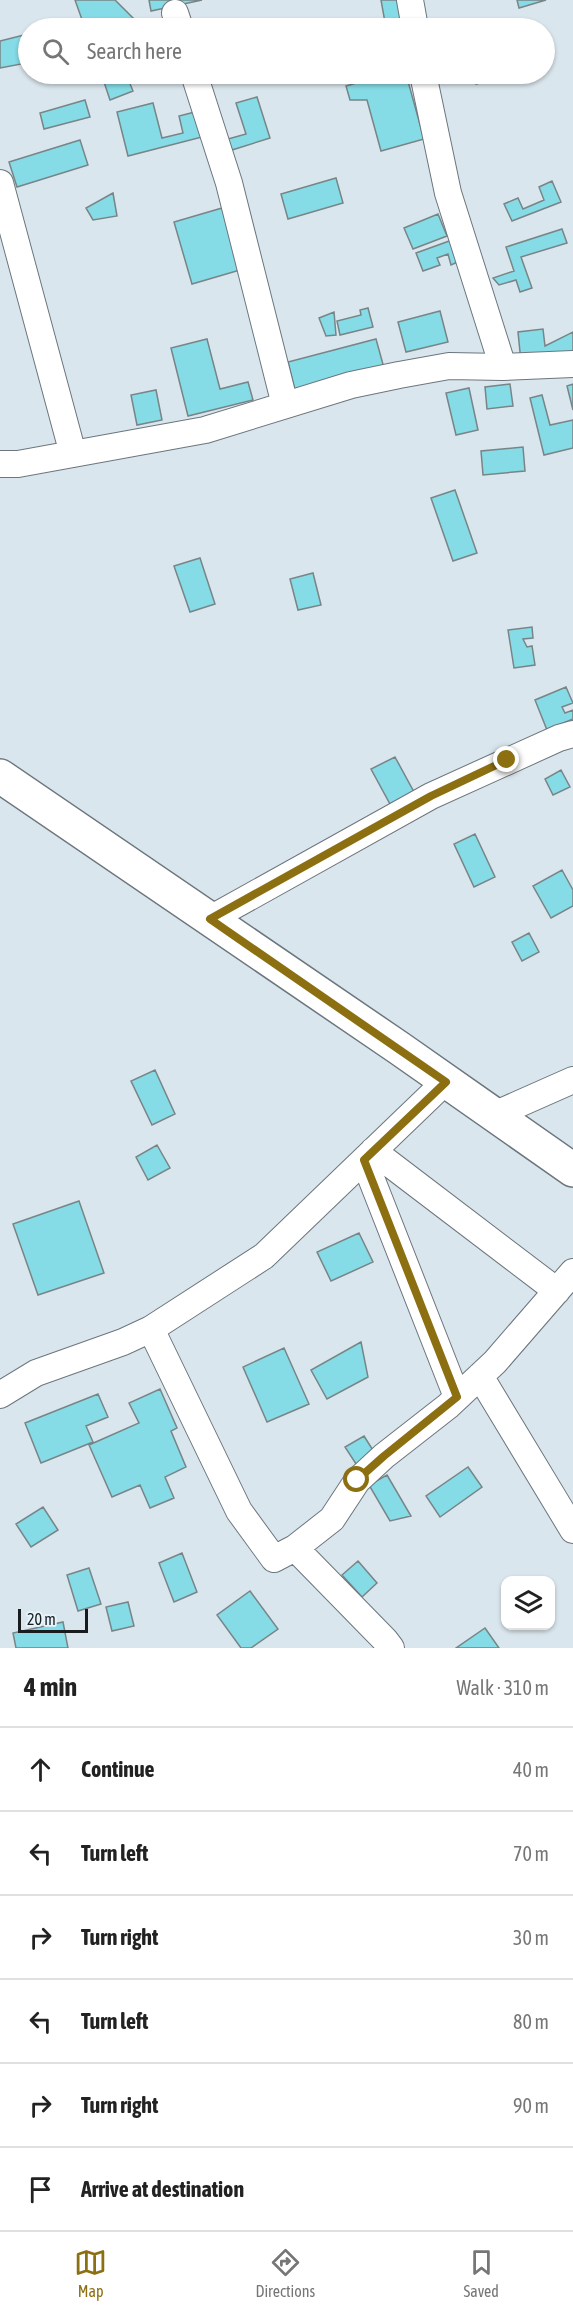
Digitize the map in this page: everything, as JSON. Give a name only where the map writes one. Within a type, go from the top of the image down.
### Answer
[{"type":"street","points":[[410,0],[413,18]]},
{"type":"street","points":[[197,84],[229,183],[285,405]]},
{"type":"street","points":[[425,84],[448,192],[503,367]]},
{"type":"street","points":[[0,183],[73,454]]},
{"type":"street","points":[[0,464],[18,464],[205,430],[351,385],[449,366],[503,367],[573,364]]},
{"type":"street","points":[[210,919],[431,796],[559,738],[573,734]]},
{"type":"street","points":[[7,787],[210,919],[573,1170]]},
{"type":"street","points":[[494,1115],[573,1080]]},
{"type":"street","points":[[0,1395],[36,1373],[123,1342],[151,1329],[264,1256],[446,1082]]},
{"type":"street","points":[[151,1329],[239,1511],[274,1559],[295,1548],[332,1519],[357,1480],[457,1397],[495,1362],[565,1281],[368,1156]]},
{"type":"street","points":[[368,1156],[457,1397]]},
{"type":"street","points":[[480,1376],[573,1530]]},
{"type":"street","points":[[295,1548],[391,1648]]},
{"type":"building","points":[[75,0],[115,0],[133,18],[81,18]]},
{"type":"building","points":[[149,0],[202,0],[151,11]]},
{"type":"building","points":[[381,0],[402,0],[405,18],[384,18]]},
{"type":"building","points":[[517,0],[546,0],[519,8]]},
{"type":"building","points":[[18,36],[18,65],[0,68],[0,41]]},
{"type":"building","points":[[105,84],[130,84],[133,91],[110,100]]},
{"type":"building","points":[[409,84],[424,139],[381,151],[367,100],[350,100],[346,86]]},
{"type":"building","points":[[257,97],[270,138],[232,150],[228,139],[246,134],[236,103]]},
{"type":"building","points":[[85,100],[90,117],[44,129],[40,113]]},
{"type":"building","points":[[153,103],[162,138],[183,133],[179,116],[195,112],[202,137],[128,156],[117,112]]},
{"type":"building","points":[[80,140],[88,165],[17,187],[9,162]]},
{"type":"building","points":[[336,178],[343,203],[288,219],[281,194]]},
{"type":"building","points":[[552,181],[561,202],[512,221],[504,204],[518,198],[523,209],[544,200],[539,187]]},
{"type":"building","points":[[113,193],[117,216],[93,220],[86,208]]},
{"type":"building","points":[[222,208],[240,270],[192,284],[174,222]]},
{"type":"building","points":[[438,214],[447,236],[413,249],[404,228]]},
{"type":"building","points":[[562,229],[567,243],[521,257],[532,288],[520,292],[516,280],[499,285],[493,278],[514,271],[506,247]]},
{"type":"building","points":[[452,240],[460,261],[451,265],[448,254],[437,258],[440,265],[423,271],[416,253]]},
{"type":"building","points":[[368,308],[373,327],[340,335],[337,321],[361,315],[360,310]]},
{"type":"building","points":[[440,311],[448,342],[406,352],[398,322]]},
{"type":"building","points":[[334,312],[336,335],[326,336],[319,318]]},
{"type":"building","points":[[543,329],[545,346],[573,332],[573,357],[521,362],[518,332]]},
{"type":"building","points":[[207,339],[220,389],[248,382],[253,400],[188,416],[171,348]]},
{"type":"building","points":[[376,339],[384,368],[295,390],[288,362]]},
{"type":"building","points":[[510,384],[513,406],[487,409],[485,387]]},
{"type":"building","points":[[573,384],[573,410],[567,386]]},
{"type":"building","points":[[469,388],[478,430],[456,435],[446,393]]},
{"type":"building","points":[[156,390],[162,420],[137,425],[131,395]]},
{"type":"building","points":[[542,395],[550,425],[573,420],[573,448],[544,455],[530,398]]},
{"type":"building","points":[[523,447],[525,471],[483,475],[481,451]]},
{"type":"building","points":[[455,490],[477,553],[453,561],[431,498]]},
{"type":"building","points":[[200,558],[215,604],[190,612],[174,566]]},
{"type":"building","points":[[313,573],[321,605],[298,610],[290,579]]},
{"type":"building","points":[[532,627],[533,638],[523,639],[527,647],[532,646],[535,665],[514,668],[508,630]]},
{"type":"building","points":[[566,687],[573,703],[562,707],[565,713],[573,710],[573,719],[547,730],[535,700]]},
{"type":"building","points":[[395,757],[414,792],[390,804],[371,769]]},
{"type":"building","points":[[561,770],[570,787],[553,795],[545,779]]},
{"type":"building","points":[[475,834],[495,877],[474,887],[454,844]]},
{"type":"building","points":[[562,870],[573,890],[573,906],[551,918],[533,886]]},
{"type":"building","points":[[529,933],[539,952],[522,961],[512,942]]},
{"type":"building","points":[[155,1070],[175,1114],[152,1125],[131,1081]]},
{"type":"building","points":[[157,1145],[170,1168],[148,1180],[136,1157]]},
{"type":"building","points":[[79,1201],[104,1273],[38,1295],[13,1224]]},
{"type":"building","points":[[359,1233],[373,1262],[331,1281],[317,1252]]},
{"type":"building","points":[[361,1342],[368,1377],[327,1399],[311,1370]]},
{"type":"building","points":[[284,1348],[309,1404],[267,1422],[243,1367]]},
{"type":"building","points":[[160,1389],[177,1428],[171,1431],[186,1467],[165,1477],[174,1498],[150,1508],[140,1485],[112,1497],[89,1445],[139,1423],[129,1403]]},
{"type":"building","points":[[98,1394],[108,1417],[86,1426],[93,1442],[41,1463],[25,1423]]},
{"type":"building","points":[[364,1436],[376,1455],[358,1467],[345,1447]]},
{"type":"building","points":[[468,1467],[482,1487],[440,1517],[426,1496]]},
{"type":"building","points":[[387,1475],[411,1516],[390,1521],[369,1485]]},
{"type":"building","points":[[43,1507],[58,1530],[31,1547],[16,1524]]},
{"type":"building","points":[[182,1553],[197,1592],[174,1602],[159,1563]]},
{"type":"building","points":[[358,1561],[377,1583],[362,1597],[342,1575]]},
{"type":"building","points":[[89,1568],[101,1604],[78,1611],[67,1575]]},
{"type":"building","points":[[250,1591],[278,1629],[251,1648],[241,1648],[217,1615]]},
{"type":"building","points":[[128,1602],[134,1626],[112,1631],[106,1607]]},
{"type":"building","points":[[63,1622],[68,1648],[16,1648],[13,1633]]},
{"type":"building","points":[[485,1628],[499,1648],[456,1648]]},
{"type":"route","points":[[357,1480],[457,1397],[364,1160],[446,1082],[210,919],[431,796],[507,760]]}]
